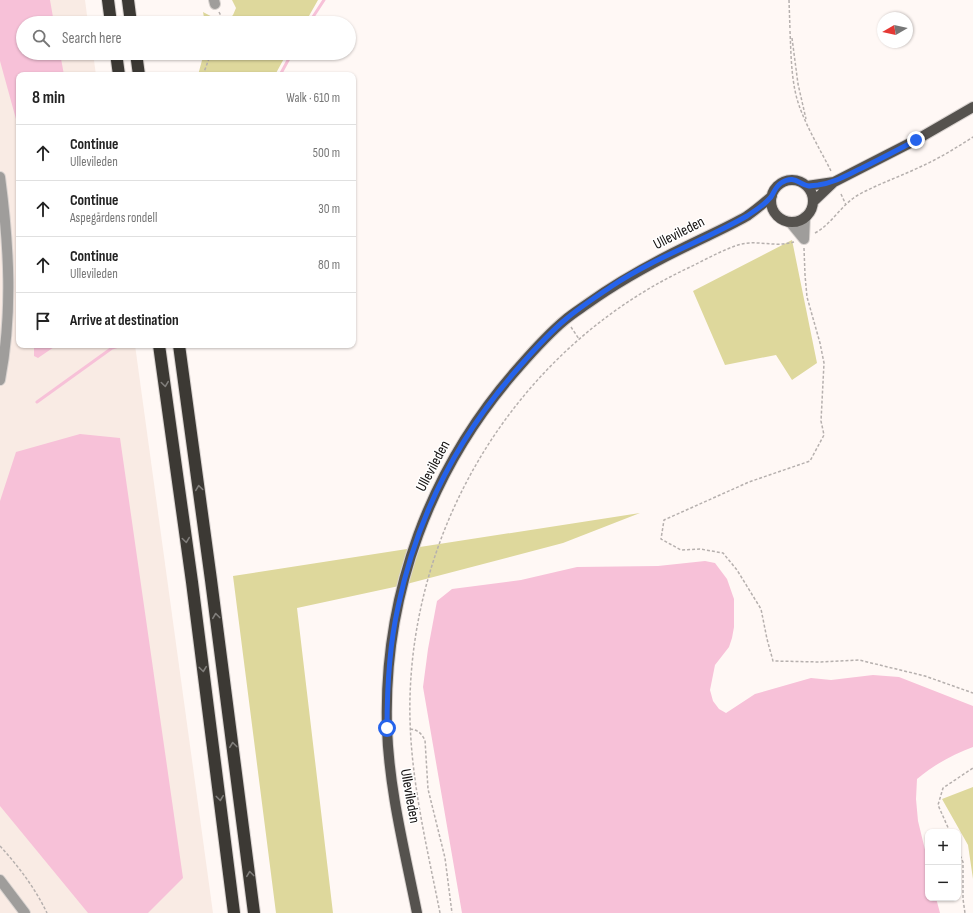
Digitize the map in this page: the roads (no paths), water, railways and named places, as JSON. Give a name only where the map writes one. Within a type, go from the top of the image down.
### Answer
[{"type":"highway","points":[[108,0],[110,16]]},
{"type":"highway","points":[[128,0],[130,16]]},
{"type":"highway","points":[[117,60],[119,72]]},
{"type":"highway","points":[[137,60],[139,72]]},
{"type":"highway","points":[[159,348],[192,582],[234,913]]},
{"type":"highway","points":[[179,348],[254,913]]},
{"type":"main road","points":[[813,202],[834,182],[916,140],[973,107]]},
{"type":"main road","points":[[807,186],[813,202],[812,208],[805,217],[800,220],[790,222],[782,219],[775,213],[772,205],[772,196],[777,186],[786,181],[797,181],[807,186],[834,182]]},
{"type":"main road","name":"Ullevileden","points":[[417,913],[398,820],[390,770],[387,728],[387,694],[391,648],[397,609],[406,571],[418,534],[435,492],[466,437],[481,414],[508,379],[532,352],[566,319],[614,285],[661,258],[747,216],[772,196]]},
{"type":"main road","name":"Ullevileden","points":[[747,216],[762,213],[775,213]]},
{"type":"street","points":[[0,177],[4,209],[8,281],[8,321],[0,380]]},
{"type":"street","points":[[790,222],[805,238],[805,217]]},
{"type":"street","points":[[0,880],[25,913]]},
{"type":"waterway","points":[[314,16],[324,0]]},
{"type":"waterway","points":[[282,72],[288,60]]},
{"type":"waterway","points":[[37,402],[112,348]]}]
